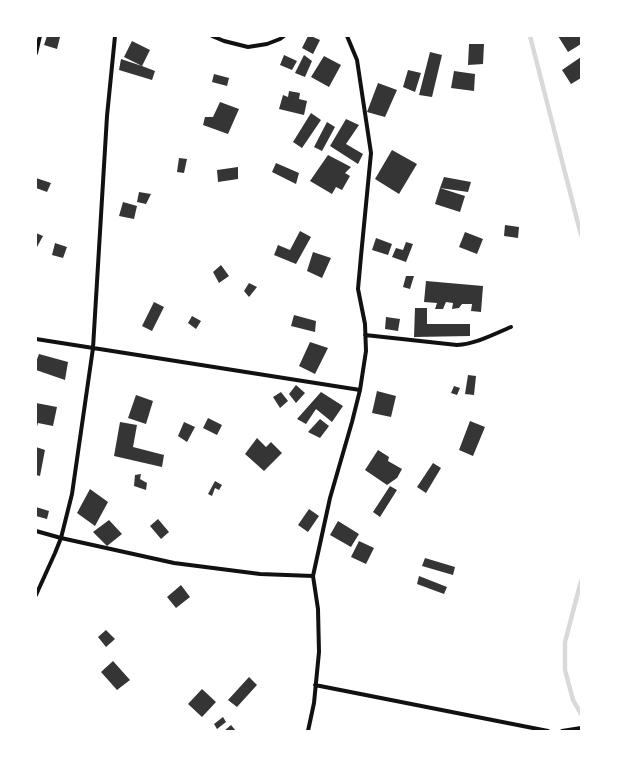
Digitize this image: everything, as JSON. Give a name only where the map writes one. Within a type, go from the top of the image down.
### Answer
[{"type":"street","points":[[36,53],[40,36]]},
{"type":"street","points":[[36,596],[61,538],[72,494],[93,348],[107,116],[115,36]]},
{"type":"street","points":[[212,36],[224,41],[248,47],[267,44],[284,36]]},
{"type":"street","points":[[308,731],[314,704],[318,645],[318,609],[313,576],[330,498],[360,390],[366,352],[365,324],[358,289],[371,153],[357,60],[347,36]]},
{"type":"street","points":[[365,335],[457,345],[476,342],[512,327]]},
{"type":"street","points":[[36,339],[360,390]]},
{"type":"street","points":[[36,531],[174,563],[260,574],[313,576]]},
{"type":"street","points":[[315,685],[548,731]]},
{"type":"street","points":[[562,731],[581,728]]},
{"type":"building","points":[[47,36],[60,37],[57,49],[44,45]]},
{"type":"building","points":[[308,36],[320,40],[313,54],[302,48]]},
{"type":"building","points":[[558,36],[581,36],[581,44],[568,52]]},
{"type":"building","points":[[132,41],[150,50],[142,66],[124,57]]},
{"type":"building","points":[[469,44],[484,44],[483,64],[468,65]]},
{"type":"building","points":[[430,52],[442,55],[432,97],[419,95]]},
{"type":"building","points":[[284,55],[297,61],[292,70],[280,65]]},
{"type":"building","points":[[304,55],[312,61],[305,77],[295,73]]},
{"type":"building","points":[[324,56],[341,65],[329,87],[311,77]]},
{"type":"building","points":[[581,57],[581,78],[571,84],[562,70]]},
{"type":"building","points":[[121,59],[155,71],[152,80],[119,70]]},
{"type":"building","points":[[408,70],[421,73],[415,92],[403,87]]},
{"type":"building","points":[[454,71],[475,74],[474,91],[451,88]]},
{"type":"building","points":[[214,74],[229,78],[227,86],[212,82]]},
{"type":"building","points":[[378,83],[397,90],[385,117],[367,112]]},
{"type":"building","points":[[289,91],[300,93],[299,99],[307,101],[304,115],[279,109],[283,95],[288,97]]},
{"type":"building","points":[[220,102],[239,109],[228,134],[203,125],[205,117],[213,117]]},
{"type":"building","points":[[311,113],[321,120],[302,148],[293,142]]},
{"type":"building","points":[[346,119],[359,125],[346,144],[363,154],[358,164],[330,146]]},
{"type":"building","points":[[327,122],[335,127],[322,151],[314,147]]},
{"type":"building","points":[[392,150],[417,164],[399,194],[375,179]]},
{"type":"building","points":[[328,155],[351,167],[345,173],[350,176],[342,190],[336,187],[332,194],[310,181]]},
{"type":"building","points":[[179,158],[187,159],[184,173],[177,172]]},
{"type":"building","points":[[276,163],[299,173],[296,184],[272,172]]},
{"type":"building","points":[[238,167],[238,179],[218,182],[217,170]]},
{"type":"building","points":[[444,177],[471,182],[468,192],[440,188]]},
{"type":"building","points":[[36,178],[51,183],[47,192],[36,188]]},
{"type":"building","points":[[440,188],[465,196],[460,212],[435,204]]},
{"type":"building","points":[[139,192],[151,194],[146,204],[137,202]]},
{"type":"building","points":[[123,202],[137,206],[134,219],[119,216]]},
{"type":"building","points":[[505,225],[519,227],[518,238],[504,236]]},
{"type":"building","points":[[300,231],[311,237],[296,264],[274,255],[278,245],[290,250]]},
{"type":"building","points":[[465,232],[483,239],[477,254],[459,247]]},
{"type":"building","points":[[36,233],[43,236],[37,247],[36,246]]},
{"type":"building","points":[[376,238],[392,244],[388,255],[372,250]]},
{"type":"building","points":[[406,242],[413,244],[406,262],[392,257],[396,248],[403,250]]},
{"type":"building","points":[[55,243],[67,247],[63,258],[52,255]]},
{"type":"building","points":[[313,252],[331,258],[322,278],[307,271]]},
{"type":"building","points":[[221,265],[229,276],[219,283],[213,272]]},
{"type":"building","points":[[406,276],[414,276],[410,289],[403,287]]},
{"type":"building","points":[[426,281],[483,286],[481,312],[471,311],[472,304],[462,304],[459,308],[452,309],[453,303],[446,302],[443,309],[435,309],[437,303],[424,302]]},
{"type":"building","points":[[249,283],[257,287],[249,297],[244,291]]},
{"type":"building","points":[[154,302],[164,307],[152,331],[142,326]]},
{"type":"building","points":[[415,308],[427,308],[427,324],[470,324],[470,336],[414,337]]},
{"type":"building","points":[[294,315],[316,321],[315,332],[291,326]]},
{"type":"building","points":[[192,316],[201,321],[196,329],[188,323]]},
{"type":"building","points":[[386,317],[400,319],[398,331],[385,329]]},
{"type":"building","points":[[310,342],[328,348],[315,374],[299,366]]},
{"type":"building","points":[[39,354],[68,362],[65,380],[36,370],[36,362]]},
{"type":"building","points":[[468,375],[476,376],[474,395],[465,394]]},
{"type":"building","points":[[296,385],[305,393],[296,403],[289,394]]},
{"type":"building","points":[[454,386],[460,388],[457,395],[451,393]]},
{"type":"building","points":[[377,391],[396,396],[391,417],[372,413]]},
{"type":"building","points":[[281,392],[288,401],[280,408],[273,397]]},
{"type":"building","points":[[321,392],[343,406],[332,422],[316,409],[306,424],[297,419]]},
{"type":"building","points":[[136,395],[153,401],[146,424],[128,418]]},
{"type":"building","points":[[36,403],[57,407],[53,426],[38,423],[36,430]]},
{"type":"building","points":[[208,418],[222,425],[217,435],[203,428]]},
{"type":"building","points":[[320,419],[329,426],[320,438],[308,432]]},
{"type":"building","points":[[470,421],[485,427],[473,456],[459,450]]},
{"type":"building","points":[[120,422],[137,425],[133,447],[164,455],[162,467],[114,456]]},
{"type":"building","points":[[184,422],[195,427],[187,442],[178,436]]},
{"type":"building","points":[[257,438],[266,447],[271,442],[282,453],[264,471],[245,454]]},
{"type":"building","points":[[36,447],[45,450],[40,476],[36,475]]},
{"type":"building","points":[[378,450],[389,457],[388,461],[402,469],[397,478],[387,485],[365,470]]},
{"type":"building","points":[[433,463],[441,468],[426,493],[417,487]]},
{"type":"building","points":[[141,474],[140,479],[147,483],[146,490],[134,486],[135,475]]},
{"type":"building","points":[[215,481],[222,485],[219,490],[215,488],[212,496],[208,494]]},
{"type":"building","points":[[390,486],[397,490],[380,517],[373,512]]},
{"type":"building","points":[[90,489],[108,502],[95,526],[77,513]]},
{"type":"building","points":[[36,507],[49,511],[47,519],[36,516]]},
{"type":"building","points":[[309,509],[319,516],[308,532],[298,525]]},
{"type":"building","points":[[158,519],[169,532],[161,539],[150,526]]},
{"type":"building","points":[[109,520],[122,534],[107,546],[93,532]]},
{"type":"building","points":[[338,521],[359,534],[351,547],[330,535]]},
{"type":"building","points":[[359,541],[374,548],[366,564],[351,557]]},
{"type":"building","points":[[425,558],[455,567],[453,575],[422,566]]},
{"type":"building","points":[[419,576],[447,587],[444,594],[417,584]]},
{"type":"building","points":[[181,585],[190,597],[176,608],[167,597]]},
{"type":"building","points":[[106,630],[115,639],[106,647],[98,637]]},
{"type":"building","points":[[113,661],[130,680],[117,690],[101,672]]},
{"type":"building","points":[[249,677],[257,685],[237,707],[228,700]]},
{"type":"building","points":[[202,689],[216,702],[202,717],[188,704]]},
{"type":"building","points":[[223,717],[226,722],[217,729],[214,724]]},
{"type":"building","points":[[231,725],[236,731],[224,731]]},
{"type":"waterway","points":[[530,36],[581,235]]},
{"type":"waterway","points":[[581,581],[565,642],[565,670],[573,700],[581,714]]}]
